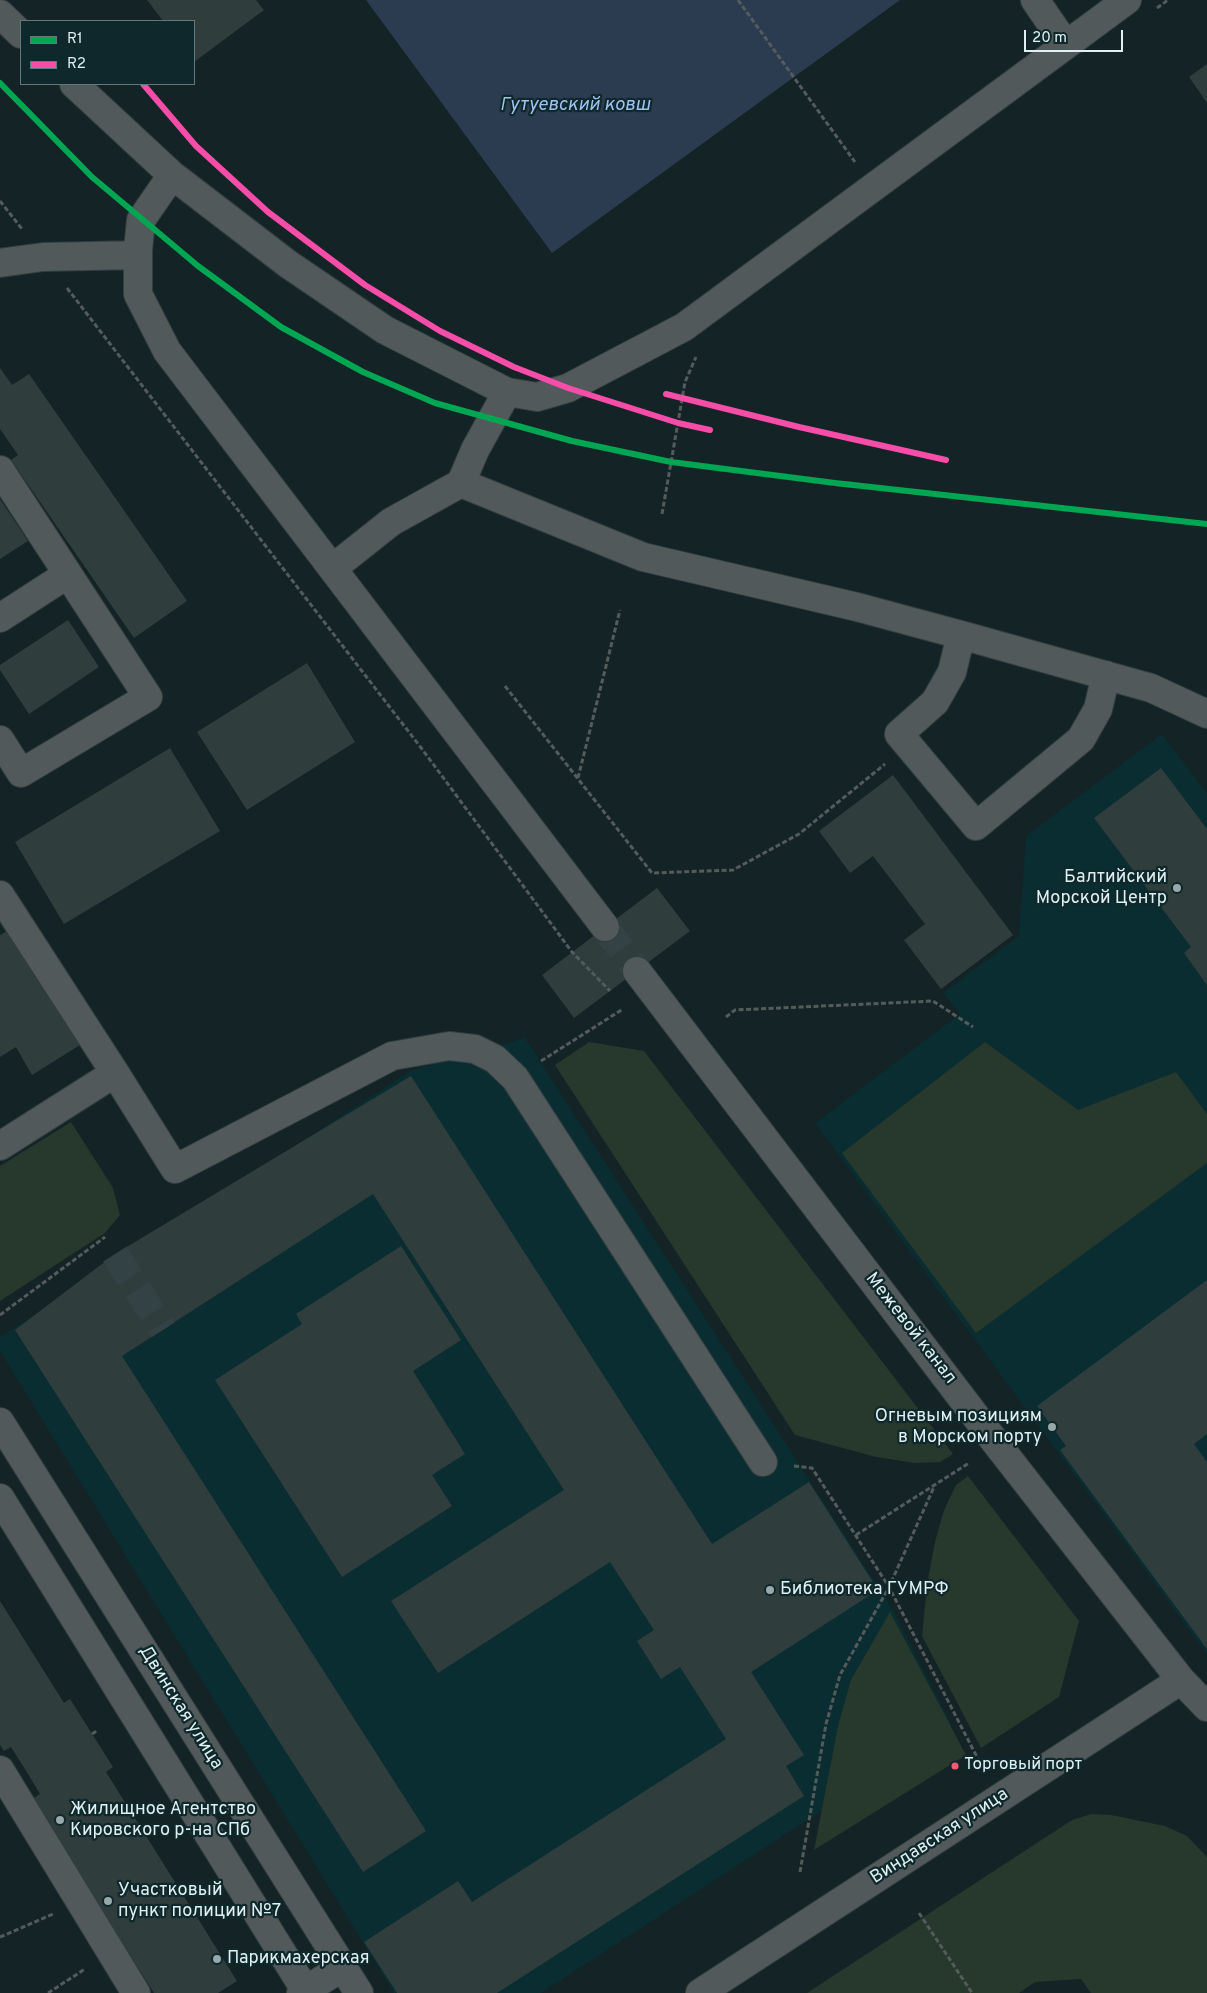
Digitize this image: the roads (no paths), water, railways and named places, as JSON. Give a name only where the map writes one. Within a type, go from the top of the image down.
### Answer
[{"type":"street","points":[[1035,0],[1066,45]]},
{"type":"street","points":[[75,85],[172,175],[288,264],[385,330],[507,392],[537,397],[568,388],[684,327],[1127,0]]},
{"type":"street","points":[[0,14],[20,33]]},
{"type":"street","points":[[172,175],[141,220],[138,255],[138,294],[167,351],[605,927]]},
{"type":"street","points":[[0,263],[43,257],[138,255]]},
{"type":"street","points":[[333,568],[391,522],[461,483],[475,450],[507,392]]},
{"type":"street","points":[[0,470],[148,697],[20,773],[0,740]]},
{"type":"street","points":[[461,483],[643,557],[857,607],[1106,675],[1150,688],[1207,714]]},
{"type":"street","points":[[0,618],[68,574]]},
{"type":"street","points":[[961,635],[952,672],[935,702],[900,734],[976,826],[1081,739],[1098,710],[1106,675]]},
{"type":"street","points":[[0,894],[175,1169],[392,1056],[449,1046],[475,1049],[495,1059],[515,1078],[763,1462]]},
{"type":"street","name":"Межевой канал","points":[[637,971],[996,1443],[1181,1680],[1207,1707]]},
{"type":"street","points":[[0,1146],[115,1073]]},
{"type":"street","name":"Двинская улица","points":[[0,1422],[360,1993]]},
{"type":"street","points":[[0,1498],[305,1992],[343,1967]]},
{"type":"street","name":"Виндавская улица","points":[[700,1993],[1181,1680]]},
{"type":"street","points":[[0,1770],[136,1993]]},
{"type":"street","points":[[280,1950],[318,1926]]},
{"type":"water","name":"Гутуевский ковш","points":[[366,0],[900,0],[552,253]]},
{"type":"tunnel","points":[[605,927],[637,971]]},
{"type":"tunnel","points":[[115,1254],[163,1330]]},
{"type":"place","name":"Балтийский Морской Центр","points":[[1177,888]]},
{"type":"place","name":"Огневым позициям в Морском порту","points":[[1052,1427]]},
{"type":"place","name":"Библиотека ГУМРФ","points":[[770,1590]]},
{"type":"place","name":"Торговый порт","points":[[955,1766]]},
{"type":"place","name":"Жилищное Агентство Кировского р-на СПб","points":[[60,1820]]},
{"type":"place","name":"Участковый пункт полиции №7","points":[[108,1901]]},
{"type":"place","name":"Парикмахерская","points":[[217,1959]]}]
